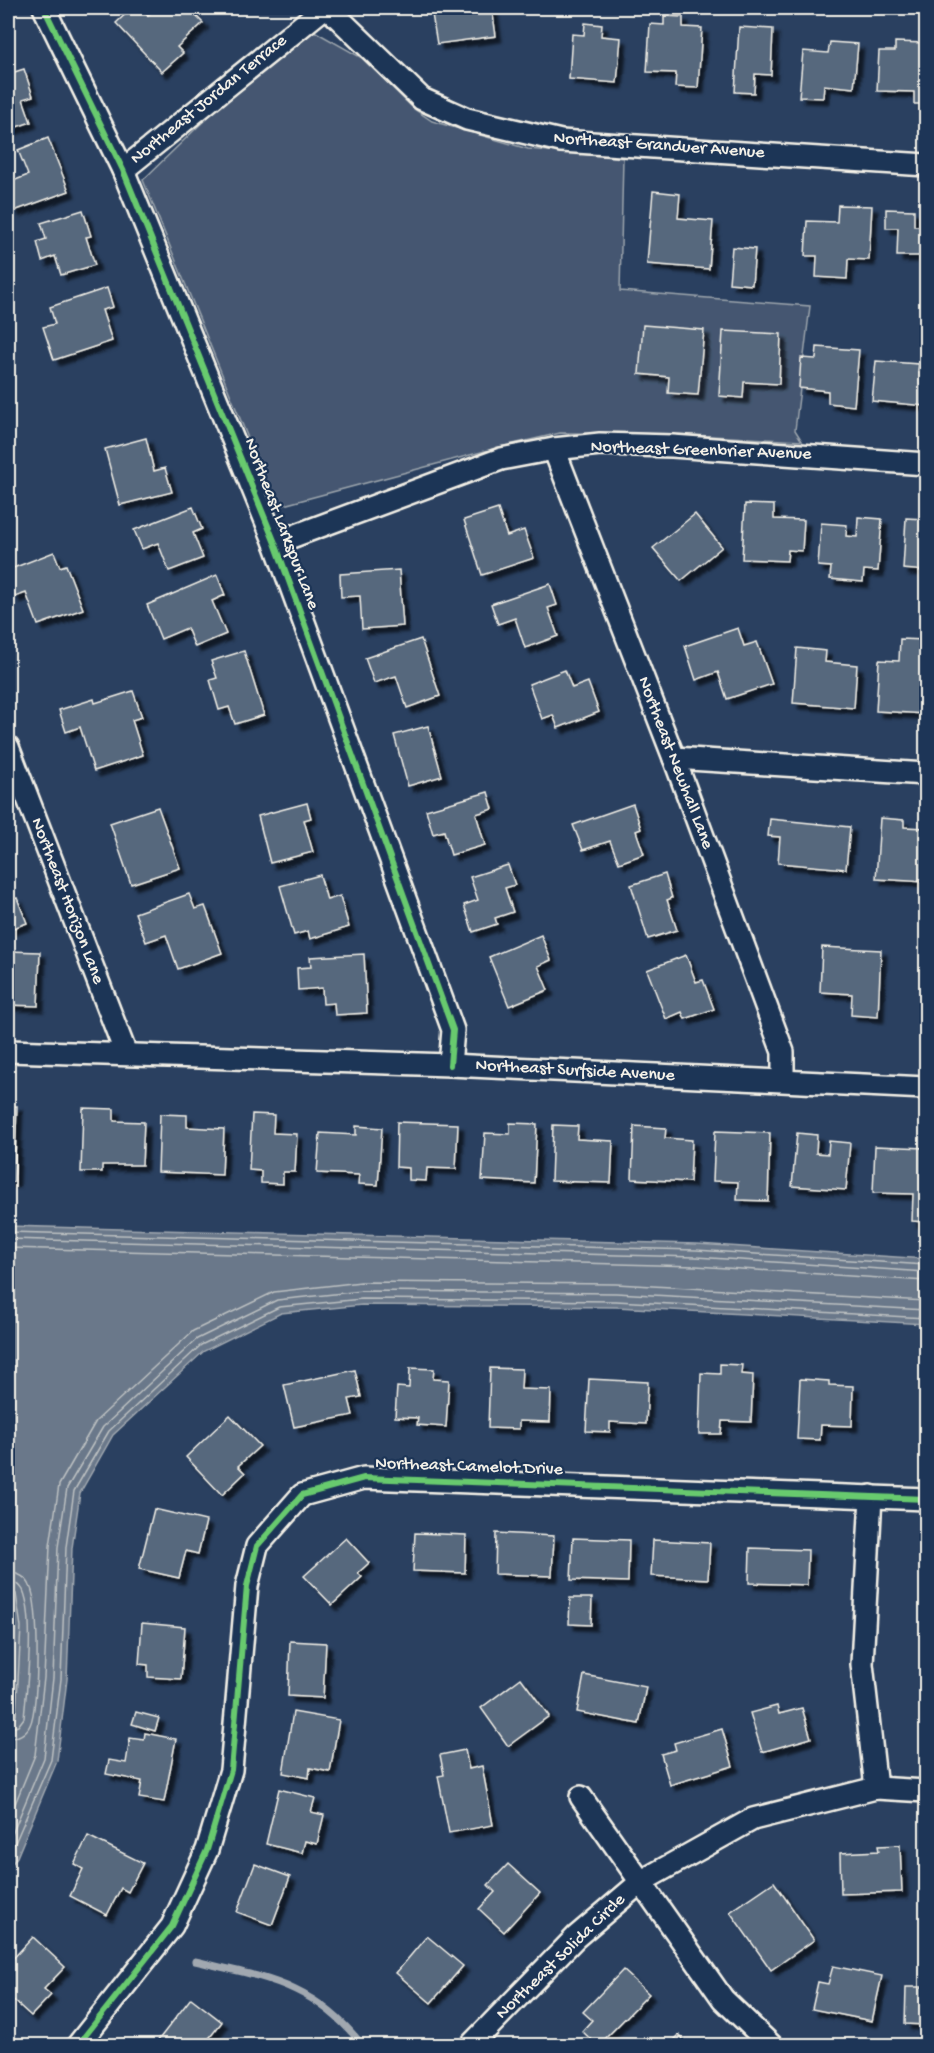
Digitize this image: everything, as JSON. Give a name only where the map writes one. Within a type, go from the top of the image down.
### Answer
[{"type":"street","name":"Northeast Larkspur Lane","points":[[44,8],[123,170],[275,543],[453,1030],[450,1065]]},
{"type":"street","name":"Northeast Jordan Terrace","points":[[123,170],[326,8]]},
{"type":"street","name":"Northeast Granduer Avenue","points":[[326,8],[422,99],[467,119],[561,141],[927,165]]},
{"type":"street","name":"Northeast Greenbrier Avenue","points":[[275,543],[501,459],[554,449],[600,444],[672,446],[927,464]]},
{"type":"street","name":"Northeast Newhall Lane","points":[[554,449],[674,758],[783,1052],[783,1080]]},
{"type":"street","name":"Northeast Horizon Lane","points":[[8,747],[126,1054]]},
{"type":"street","points":[[674,758],[927,774]]},
{"type":"street","name":"Northeast Surfside Avenue","points":[[8,1051],[450,1065],[927,1088]]},
{"type":"street","name":"Northeast Camelot Drive","points":[[77,2046],[172,1926],[207,1850],[231,1770],[247,1586],[257,1546],[302,1496],[364,1478],[927,1499]]},
{"type":"street","points":[[871,1496],[862,1664],[876,1788]]},
{"type":"street","name":"Northeast Solida Circle","points":[[470,2046],[576,1937],[642,1881],[753,1819],[876,1788],[927,1791]]},
{"type":"street","points":[[581,1797],[723,1999],[772,2046]]},
{"type":"shaded area","points":[[314,31],[362,58],[414,109],[432,121],[528,149],[623,158],[620,291],[810,306],[795,430],[802,441],[673,434],[560,433],[276,507],[143,180],[211,114]]},
{"type":"water","points":[[8,1226],[697,1244],[926,1259],[926,1324],[616,1307],[362,1305],[281,1313],[204,1351],[113,1435],[80,1493],[72,1548],[67,1679],[57,1761],[17,1857],[8,1869],[8,1759],[15,1627],[8,1577]]},
{"type":"building","points":[[132,8],[141,8],[148,15],[157,8],[188,8],[203,23],[177,47],[183,53],[162,72],[116,23]]},
{"type":"building","points":[[444,8],[492,8],[496,36],[437,44],[432,14],[444,12]]},
{"type":"building","points":[[664,16],[683,17],[683,27],[702,28],[698,88],[675,87],[676,73],[647,72],[650,24],[664,25]]},
{"type":"building","points":[[585,23],[602,25],[601,36],[621,38],[617,83],[569,79],[572,34],[584,35]]},
{"type":"building","points":[[739,27],[773,29],[771,75],[755,74],[754,93],[735,92]]},
{"type":"building","points":[[830,42],[858,44],[854,88],[824,85],[823,98],[799,97],[803,51],[828,53]]},
{"type":"building","points":[[895,42],[926,43],[926,104],[914,104],[914,92],[877,91],[879,51],[895,51]]},
{"type":"building","points":[[24,69],[33,96],[23,99],[31,122],[8,130],[8,74]]},
{"type":"building","points":[[48,138],[69,191],[14,211],[8,193],[8,183],[28,175],[18,150]]},
{"type":"building","points":[[653,191],[680,194],[678,218],[713,221],[709,269],[647,264]]},
{"type":"building","points":[[838,205],[872,206],[869,260],[848,259],[847,279],[816,277],[817,256],[805,256],[807,221],[837,222]]},
{"type":"building","points":[[886,209],[914,210],[914,226],[926,226],[926,269],[924,269],[924,256],[897,256],[898,228],[886,228]]},
{"type":"building","points":[[83,210],[91,236],[86,237],[95,265],[61,275],[55,256],[42,261],[37,242],[46,239],[41,223]]},
{"type":"building","points":[[732,247],[755,249],[752,285],[729,283]]},
{"type":"building","points":[[107,288],[113,307],[102,310],[112,341],[54,360],[43,327],[55,324],[50,307]]},
{"type":"building","points":[[643,325],[704,330],[698,395],[668,393],[669,377],[639,374]]},
{"type":"building","points":[[723,331],[781,334],[779,384],[744,382],[743,398],[719,396]]},
{"type":"building","points":[[817,347],[859,350],[854,406],[828,403],[828,391],[799,388],[801,358],[816,359]]},
{"type":"building","points":[[876,361],[919,364],[918,371],[926,372],[926,406],[872,401]]},
{"type":"building","points":[[146,438],[154,471],[165,468],[172,492],[120,505],[105,449]]},
{"type":"building","points":[[745,504],[774,505],[774,519],[804,520],[802,551],[788,550],[787,561],[742,559]]},
{"type":"building","points":[[193,507],[202,529],[193,533],[203,558],[169,571],[158,543],[142,549],[134,530]]},
{"type":"building","points":[[498,509],[507,536],[524,530],[534,558],[482,575],[464,520]]},
{"type":"building","points":[[695,514],[722,547],[681,581],[653,548]]},
{"type":"building","points":[[858,517],[882,519],[878,571],[864,570],[863,582],[830,579],[831,567],[818,566],[821,523],[847,525],[846,536],[857,537]]},
{"type":"building","points":[[906,518],[925,519],[926,571],[903,569]]},
{"type":"building","points":[[54,552],[60,567],[66,565],[83,609],[38,625],[26,593],[15,597],[8,579],[8,570]]},
{"type":"building","points":[[399,570],[403,626],[362,629],[360,596],[341,597],[340,574]]},
{"type":"building","points":[[217,575],[225,595],[212,601],[226,634],[195,647],[187,628],[161,639],[147,605]]},
{"type":"building","points":[[550,584],[557,605],[548,608],[558,636],[525,648],[515,618],[498,624],[491,604]]},
{"type":"building","points":[[738,628],[744,646],[757,642],[772,684],[727,699],[718,672],[696,680],[685,646]]},
{"type":"building","points":[[421,639],[440,696],[407,708],[396,676],[374,683],[365,658]]},
{"type":"building","points":[[900,639],[926,640],[926,714],[876,711],[879,660],[899,661]]},
{"type":"building","points":[[797,648],[826,651],[825,662],[857,665],[854,708],[793,703]]},
{"type":"building","points":[[244,651],[264,715],[235,724],[229,707],[219,710],[210,680],[217,678],[211,661]]},
{"type":"building","points":[[565,670],[572,688],[588,682],[599,712],[558,728],[553,715],[542,719],[529,684]]},
{"type":"building","points":[[133,691],[142,717],[132,720],[143,755],[94,771],[80,727],[66,732],[59,710],[94,699],[95,703]]},
{"type":"building","points":[[428,726],[442,776],[408,786],[394,735]]},
{"type":"building","points":[[488,792],[493,809],[476,814],[485,845],[451,855],[444,831],[433,834],[426,810]]},
{"type":"building","points":[[307,803],[311,818],[304,820],[313,852],[270,863],[258,816]]},
{"type":"building","points":[[633,804],[641,829],[636,831],[644,854],[619,863],[610,841],[583,850],[573,825]]},
{"type":"building","points":[[158,807],[180,868],[131,884],[110,823]]},
{"type":"building","points":[[880,818],[904,820],[904,827],[926,828],[926,882],[876,879]]},
{"type":"building","points":[[770,819],[850,827],[846,869],[778,863],[780,837],[768,836]]},
{"type":"building","points":[[508,865],[515,885],[505,888],[513,912],[495,918],[497,924],[473,932],[464,905],[478,900],[470,877]]},
{"type":"building","points":[[665,874],[672,898],[667,900],[677,930],[648,939],[631,885]]},
{"type":"building","points":[[320,875],[327,900],[340,896],[349,927],[310,939],[308,931],[294,935],[280,886]]},
{"type":"building","points":[[8,890],[11,900],[17,898],[27,923],[8,930]]},
{"type":"building","points":[[189,894],[195,909],[205,906],[222,953],[178,969],[166,935],[146,942],[135,913]]},
{"type":"building","points":[[541,935],[551,960],[538,966],[548,990],[509,1006],[489,957]]},
{"type":"building","points":[[822,947],[881,950],[878,1017],[851,1015],[852,994],[820,992]]},
{"type":"building","points":[[8,951],[40,952],[38,1006],[8,1005]]},
{"type":"building","points":[[364,954],[367,1013],[335,1015],[334,1003],[323,1004],[322,988],[298,990],[297,968],[311,967],[310,957]]},
{"type":"building","points":[[686,955],[696,982],[703,980],[714,1009],[685,1019],[682,1012],[666,1019],[647,970]]},
{"type":"building","points":[[8,1106],[17,1106],[14,1182],[8,1182]]},
{"type":"building","points":[[83,1108],[114,1109],[114,1121],[144,1122],[142,1165],[102,1165],[102,1172],[81,1172]]},
{"type":"building","points":[[160,1114],[187,1115],[187,1127],[224,1129],[222,1175],[158,1172]]},
{"type":"building","points":[[252,1114],[274,1115],[273,1133],[297,1134],[295,1172],[283,1172],[283,1184],[261,1183],[261,1171],[249,1170]]},
{"type":"building","points":[[397,1122],[458,1124],[456,1169],[427,1168],[426,1181],[409,1180],[409,1168],[396,1167]]},
{"type":"building","points":[[510,1123],[537,1124],[534,1183],[482,1180],[485,1133],[510,1134]]},
{"type":"building","points":[[553,1125],[578,1126],[577,1139],[613,1141],[611,1183],[551,1181]]},
{"type":"building","points":[[356,1126],[382,1128],[378,1185],[358,1184],[359,1175],[317,1173],[320,1133],[356,1135]]},
{"type":"building","points":[[634,1126],[666,1128],[665,1138],[692,1140],[690,1182],[632,1179]]},
{"type":"building","points":[[715,1131],[770,1133],[768,1201],[737,1200],[738,1182],[713,1181]]},
{"type":"building","points":[[797,1133],[817,1135],[816,1153],[828,1154],[829,1141],[850,1143],[846,1190],[792,1186]]},
{"type":"building","points":[[875,1146],[926,1148],[926,1222],[912,1221],[913,1194],[873,1193]]},
{"type":"building","points":[[720,1364],[742,1365],[741,1374],[753,1375],[751,1422],[722,1421],[721,1434],[699,1434],[701,1373],[720,1374]]},
{"type":"building","points":[[410,1368],[434,1369],[433,1379],[449,1380],[446,1427],[417,1425],[418,1418],[395,1417],[397,1387],[409,1388]]},
{"type":"building","points":[[490,1368],[522,1369],[521,1389],[551,1390],[550,1422],[519,1421],[519,1429],[488,1428]]},
{"type":"building","points":[[355,1370],[361,1397],[349,1399],[353,1415],[294,1427],[284,1385]]},
{"type":"building","points":[[589,1379],[648,1382],[646,1424],[610,1422],[610,1432],[586,1431]]},
{"type":"building","points":[[800,1379],[829,1381],[829,1385],[853,1386],[852,1426],[821,1425],[820,1440],[797,1439]]},
{"type":"building","points":[[230,1415],[260,1446],[238,1466],[245,1473],[222,1495],[186,1457]]},
{"type":"building","points":[[154,1509],[206,1521],[198,1554],[186,1551],[179,1578],[139,1569]]},
{"type":"building","points":[[415,1533],[466,1535],[465,1573],[413,1571]]},
{"type":"building","points":[[496,1533],[554,1536],[552,1576],[495,1574]]},
{"type":"building","points":[[346,1538],[369,1563],[358,1573],[362,1577],[332,1605],[304,1576]]},
{"type":"building","points":[[573,1538],[629,1540],[628,1582],[571,1580]]},
{"type":"building","points":[[653,1540],[710,1543],[708,1579],[651,1576]]},
{"type":"building","points":[[750,1548],[808,1550],[807,1585],[749,1583]]},
{"type":"building","points":[[925,1553],[926,1600],[923,1600]]},
{"type":"building","points":[[570,1598],[592,1598],[591,1625],[569,1624]]},
{"type":"building","points":[[142,1623],[185,1627],[181,1679],[148,1677],[148,1665],[139,1664]]},
{"type":"building","points":[[290,1641],[326,1643],[323,1698],[288,1696]]},
{"type":"building","points":[[584,1675],[646,1687],[639,1724],[577,1712]]},
{"type":"building","points":[[521,1678],[549,1716],[508,1746],[481,1708]]},
{"type":"building","points":[[777,1706],[779,1714],[802,1708],[811,1738],[762,1752],[750,1713]]},
{"type":"building","points":[[136,1712],[159,1718],[155,1731],[132,1724]]},
{"type":"building","points":[[293,1712],[339,1720],[330,1772],[310,1768],[309,1778],[283,1773]]},
{"type":"building","points":[[722,1729],[733,1766],[670,1785],[661,1754],[676,1750],[674,1743]]},
{"type":"building","points":[[145,1733],[176,1739],[164,1802],[139,1798],[142,1781],[106,1774],[109,1760],[126,1763],[130,1738],[144,1740]]},
{"type":"building","points":[[465,1750],[469,1769],[482,1766],[493,1825],[449,1833],[438,1776],[444,1775],[440,1755]]},
{"type":"building","points":[[279,1789],[315,1798],[311,1812],[324,1815],[317,1844],[305,1841],[302,1853],[266,1844]]},
{"type":"building","points":[[88,1836],[143,1863],[128,1892],[121,1888],[107,1915],[70,1896],[83,1869],[74,1864]]},
{"type":"building","points":[[900,1845],[902,1892],[841,1894],[840,1853],[879,1851],[878,1846]]},
{"type":"building","points":[[255,1864],[290,1877],[272,1925],[237,1912]]},
{"type":"building","points":[[508,1864],[540,1893],[504,1932],[479,1909],[495,1892],[488,1885]]},
{"type":"building","points":[[774,1882],[814,1940],[771,1970],[730,1912]]},
{"type":"building","points":[[427,1936],[463,1966],[431,2003],[396,1973]]},
{"type":"building","points":[[33,1937],[65,1967],[44,1989],[51,1995],[31,2016],[8,1995],[8,1964]]},
{"type":"building","points":[[833,1966],[882,1976],[872,2021],[812,2009],[818,1982],[828,1984]]},
{"type":"building","points":[[623,1970],[649,1994],[598,2046],[582,2031],[592,2020],[583,2012]]},
{"type":"building","points":[[906,1987],[926,1987],[926,2025],[905,2024]]},
{"type":"building","points":[[191,1998],[222,2022],[203,2046],[159,2046],[156,2043]]},
{"type":"building","points":[[679,2035],[689,2046],[668,2046]]},
{"type":"waterway","points":[[195,1961],[267,1979],[308,1996],[345,2025],[363,2046]]},
{"type":"cycle path","points":[[44,8],[123,170],[275,543],[453,1030],[450,1065]]},
{"type":"cycle path","points":[[77,2046],[172,1926],[207,1850],[231,1770],[247,1586],[257,1546],[302,1495],[364,1478],[926,1499]]}]
